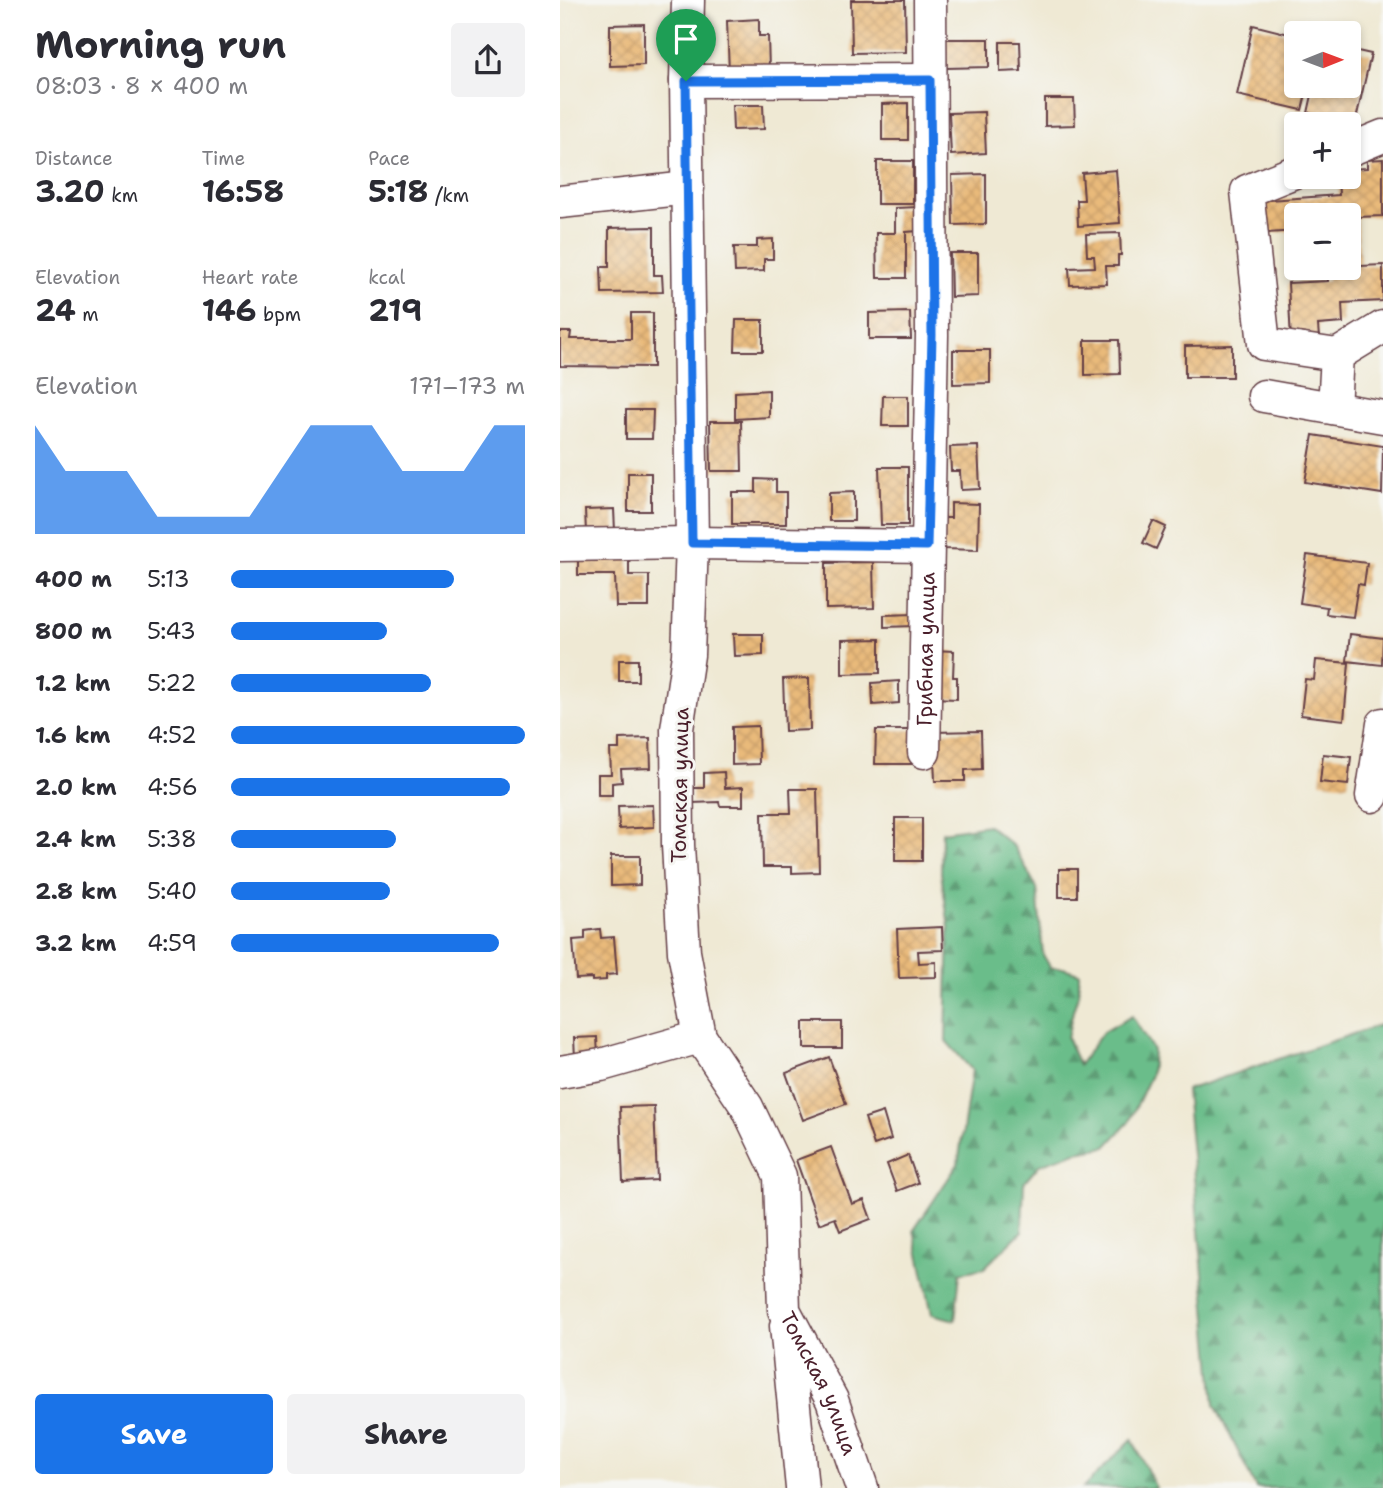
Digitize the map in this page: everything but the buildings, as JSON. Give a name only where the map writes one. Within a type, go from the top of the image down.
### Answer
[{"type":"street","name":"Томская улица","points":[[688,0],[686,81],[692,543],[688,655],[677,729],[678,845],[684,951],[700,1037],[747,1107],[780,1176],[784,1310],[832,1400],[862,1488]]},
{"type":"street","name":"Грибная улица","points":[[924,752],[932,335],[930,0]]},
{"type":"street","points":[[686,81],[930,80]]},
{"type":"street","points":[[1361,145],[1383,136]]},
{"type":"street","points":[[1284,176],[1247,191],[1264,344],[1337,355],[1383,327]]},
{"type":"street","points":[[560,202],[688,188]]},
{"type":"street","points":[[1334,408],[1337,355]]},
{"type":"street","points":[[1264,396],[1383,417]]},
{"type":"street","points":[[560,545],[692,543],[927,546]]},
{"type":"street","points":[[1372,796],[1383,723]]},
{"type":"street","points":[[560,1072],[601,1065],[700,1037]]},
{"type":"street","points":[[784,1310],[802,1488]]},
{"type":"green space","points":[[988,825],[1014,847],[1037,888],[1043,955],[1051,968],[1063,968],[1079,973],[1079,992],[1067,1038],[1079,1065],[1103,1032],[1132,1016],[1153,1050],[1151,1075],[1129,1122],[1106,1147],[1076,1152],[1039,1165],[1024,1183],[1022,1231],[984,1268],[960,1273],[955,1320],[932,1314],[914,1230],[958,1164],[972,1070],[946,1041],[949,927],[941,873],[942,832]]},
{"type":"green space","points":[[1383,1024],[1383,1488],[1256,1488],[1215,1405],[1186,1090]]},
{"type":"green space","points":[[1132,1439],[1156,1488],[1083,1488]]},
{"type":"route","points":[[930,80],[932,335],[927,546],[692,543],[686,81],[930,80]]}]
